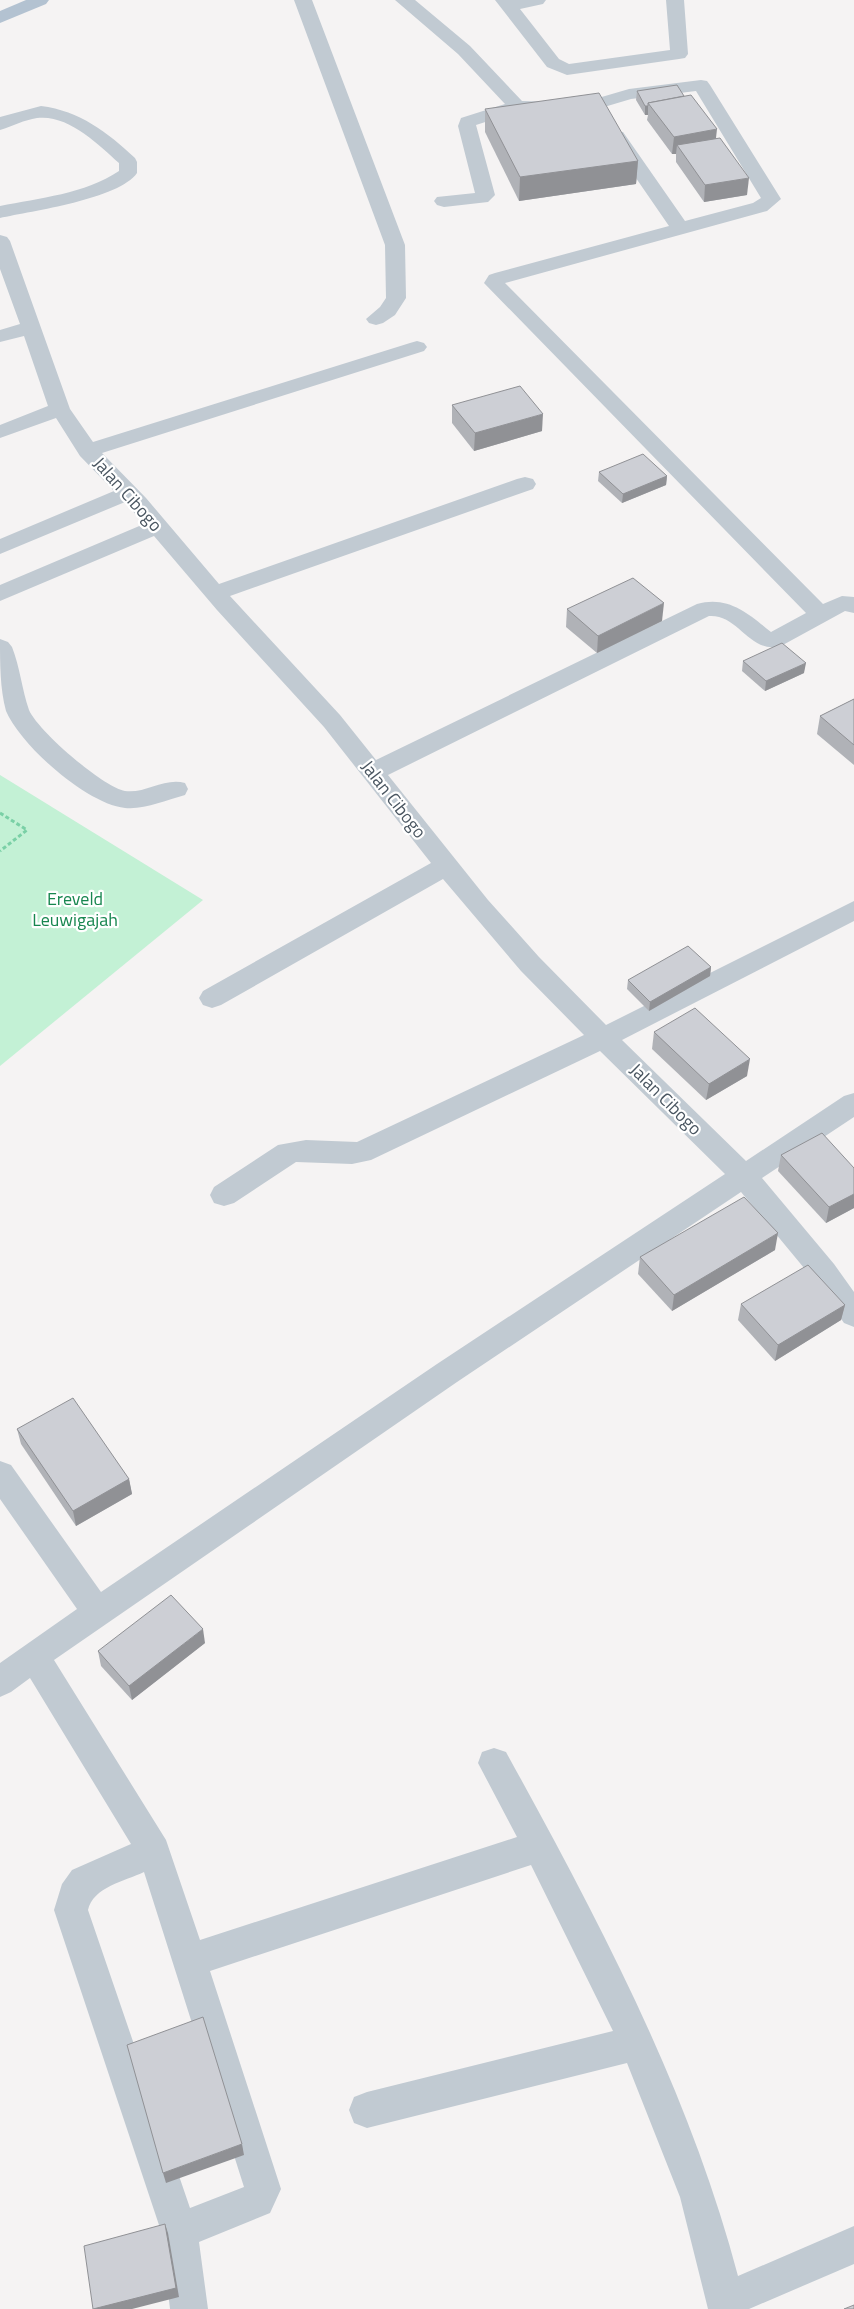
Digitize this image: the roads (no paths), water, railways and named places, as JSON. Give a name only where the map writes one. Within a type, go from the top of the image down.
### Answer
[{"type":"main road","points":[[0,18],[32,1]]},
{"type":"street","points":[[303,0],[395,245],[396,298],[388,311],[376,319]]},
{"type":"street","points":[[404,0],[464,50],[517,106]]},
{"type":"street","points":[[506,3],[537,0]]},
{"type":"street","points":[[675,0],[679,54],[771,199],[760,207],[502,277],[496,279],[494,283],[819,613]]},
{"type":"street","points":[[506,3],[553,63],[567,70],[679,54]]},
{"type":"street","points":[[444,201],[481,198],[485,195],[467,126],[468,122],[517,106],[594,105],[629,94],[700,85]]},
{"type":"street","points":[[594,105],[681,229]]},
{"type":"street","points":[[0,124],[28,114],[42,112],[57,115],[84,127],[111,145],[128,162],[128,173],[120,180],[102,188],[0,212]]},
{"type":"street","name":"Jalan Cibogo","points":[[0,241],[9,290],[31,327],[60,408],[88,451],[332,721],[479,907],[524,957],[603,1038],[744,1176],[824,1272],[854,1315]]},
{"type":"street","points":[[0,336],[31,327]]},
{"type":"street","points":[[88,451],[417,346]]},
{"type":"street","points":[[0,432],[60,408]]},
{"type":"street","points":[[215,593],[526,484]]},
{"type":"street","points":[[0,547],[127,493]]},
{"type":"street","points":[[0,594],[157,526]]},
{"type":"street","points":[[373,772],[705,609],[715,607],[726,608],[770,641],[819,613],[842,603],[847,602],[854,606]]},
{"type":"street","points":[[0,647],[17,711],[28,727],[92,786],[109,795],[124,799],[136,799],[176,789]]},
{"type":"street","points":[[212,998],[446,866]]},
{"type":"street","points":[[224,1195],[288,1153],[303,1149],[347,1154],[361,1152],[603,1038],[854,910]]},
{"type":"street","points":[[0,1682],[34,1656],[447,1373],[854,1102]]},
{"type":"street","points":[[0,1474],[98,1613]]},
{"type":"street","points":[[34,1656],[154,1852],[263,2189],[256,2200],[179,2231]]},
{"type":"street","points":[[494,1763],[540,1846],[637,2043],[694,2185],[726,2304],[854,2245]]},
{"type":"street","points":[[189,1961],[540,1846]]},
{"type":"street","points":[[154,1852],[84,1882],[74,1896],[70,1910],[179,2231],[189,2309]]},
{"type":"street","points":[[367,2110],[637,2043]]},
{"type":"park label","name":"Ereveld Leuwigajah","points":[[75,908]]}]
